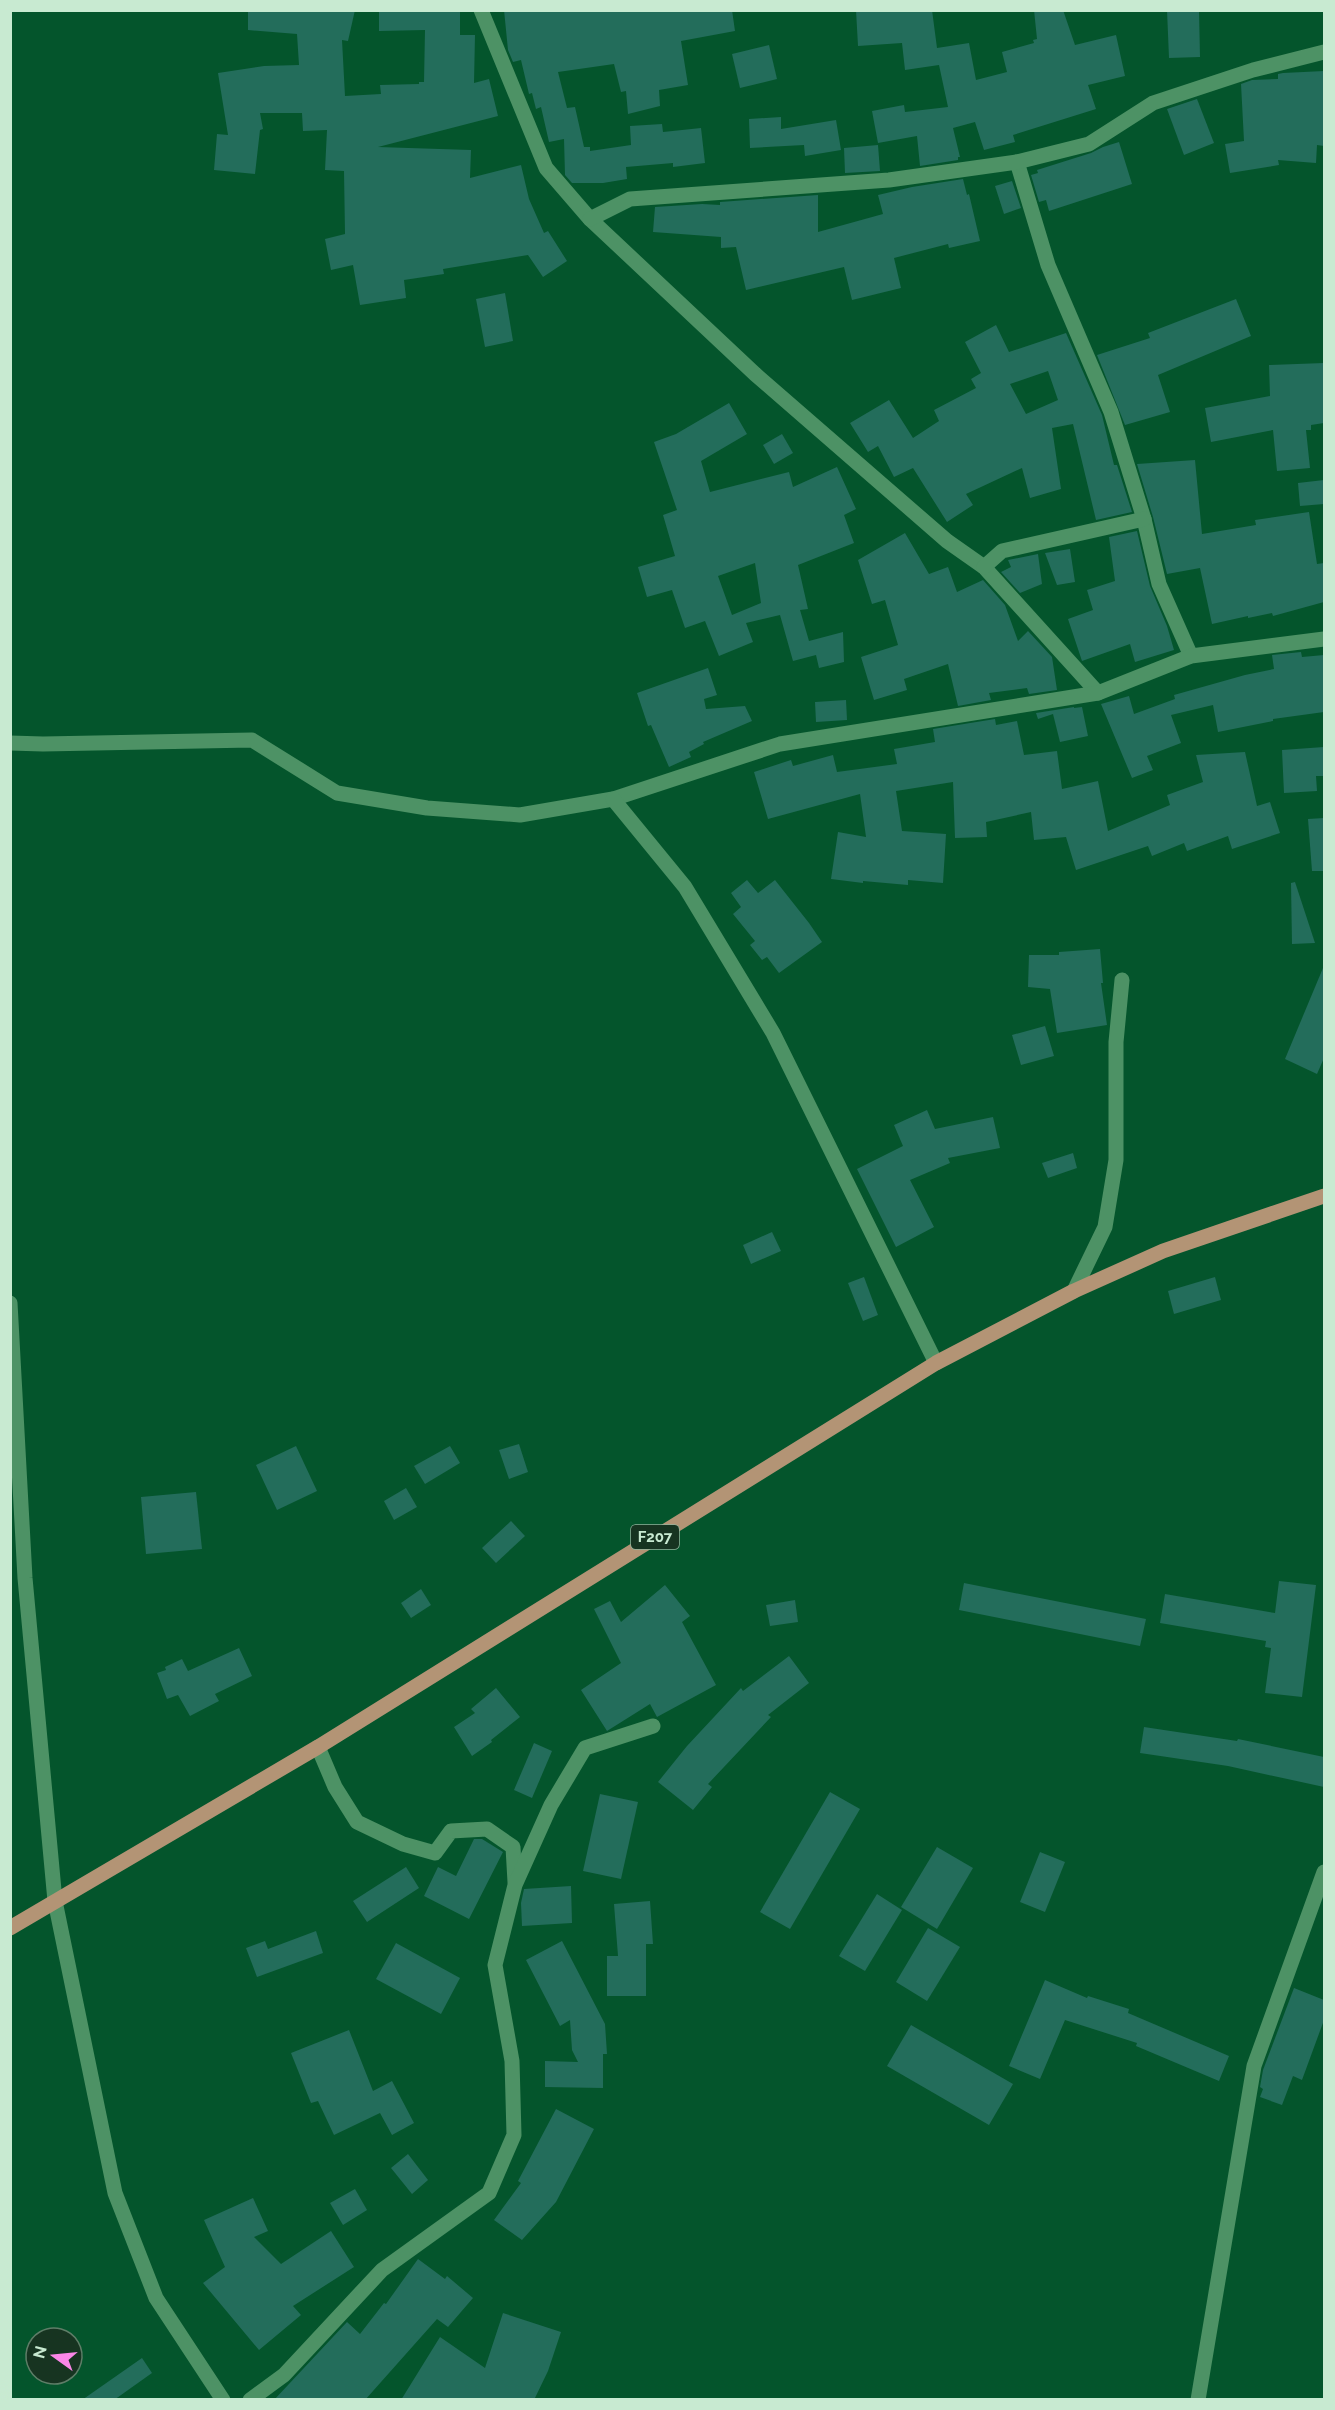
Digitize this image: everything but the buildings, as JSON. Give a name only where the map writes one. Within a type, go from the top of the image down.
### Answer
[{"type":"main road","name":"F207","points":[[10,1928],[318,1747],[936,1363],[1074,1291],[1163,1251],[1324,1196]]},
{"type":"street","points":[[481,10],[546,168],[590,219],[755,374],[947,541],[984,567],[1098,693]]},
{"type":"street","points":[[590,219],[630,199],[889,180],[1017,162],[1089,144],[1153,103],[1253,70],[1324,52]]},
{"type":"street","points":[[1017,162],[1048,265],[1111,412],[1144,519],[1159,584],[1191,656]]},
{"type":"street","points":[[984,567],[1002,551],[1144,519]]},
{"type":"street","points":[[10,742],[43,744],[252,740],[337,793],[427,808],[520,816],[613,799],[780,744],[1098,693],[1191,656],[1324,639]]},
{"type":"street","points":[[613,799],[685,887],[773,1033],[936,1363]]},
{"type":"street","points":[[1074,1291],[1105,1227],[1116,1160],[1116,1042],[1122,980]]},
{"type":"street","points":[[10,1303],[25,1578],[55,1901],[116,2193],[156,2298],[223,2400]]},
{"type":"street","points":[[250,2400],[284,2375],[382,2270],[489,2193],[514,2135],[512,2061],[495,1965],[515,1886],[551,1805],[585,1748],[653,1725]]},
{"type":"street","points":[[318,1747],[334,1787],[357,1822],[403,1844],[435,1853],[451,1830],[487,1829],[513,1847],[515,1886]]},
{"type":"street","points":[[1198,2400],[1254,2067],[1324,1872]]}]
